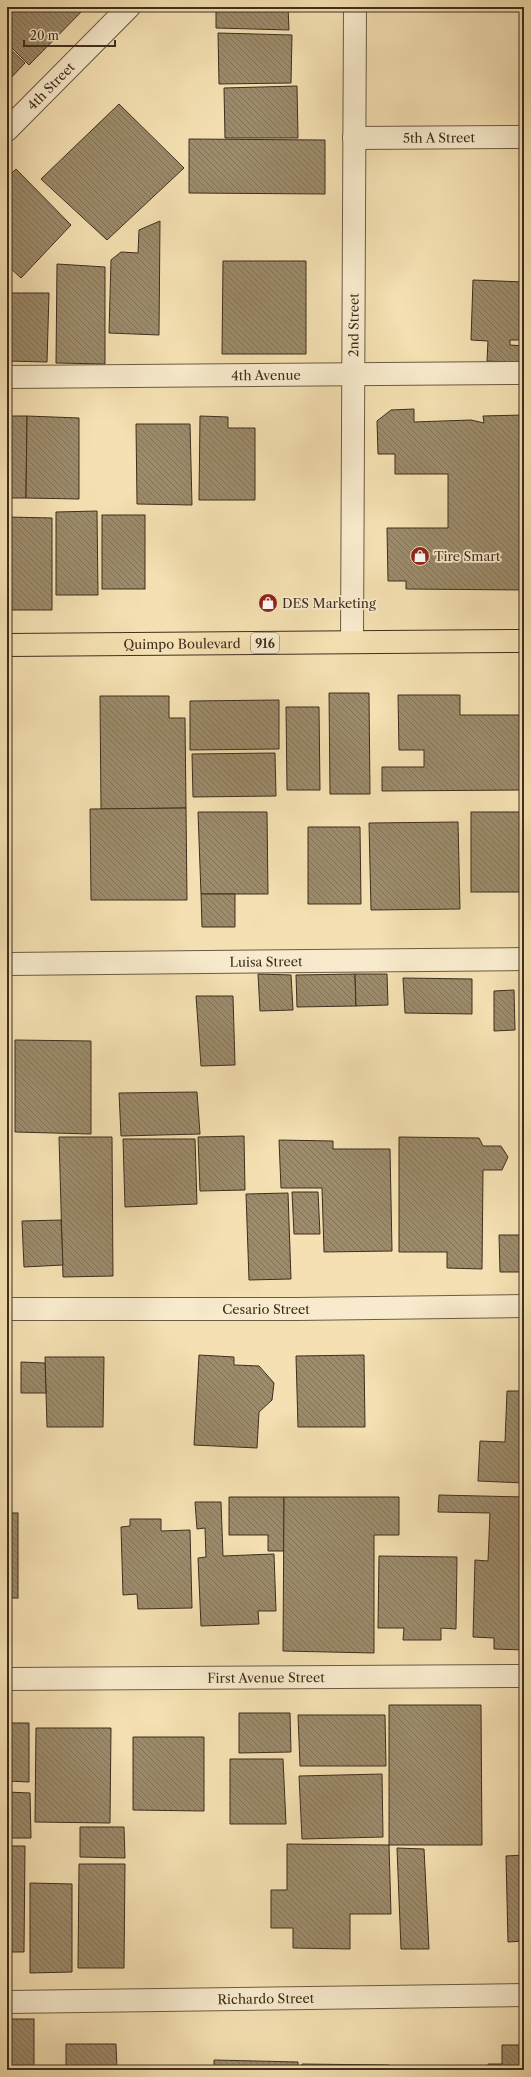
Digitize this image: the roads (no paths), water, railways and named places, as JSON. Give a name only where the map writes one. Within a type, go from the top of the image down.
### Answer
[{"type":"main road","name":"Quimpo Boulevard","points":[[7,645],[524,642]]},
{"type":"street","name":"4th Street","points":[[7,130],[129,7]]},
{"type":"street","name":"2nd Street","points":[[352,642],[356,7]]},
{"type":"street","name":"5th A Street","points":[[354,138],[524,137]]},
{"type":"street","name":"4th Avenue","points":[[7,377],[524,373]]},
{"type":"street","name":"Luisa Street","points":[[7,964],[524,958]]},
{"type":"street","name":"Cesario Street","points":[[7,1309],[297,1310],[524,1306]]},
{"type":"street","name":"First Avenue Street","points":[[7,1679],[524,1676]]},
{"type":"street","name":"Richardo Street","points":[[7,2002],[524,1995]]},
{"type":"place","name":"Tire Smart","points":[[420,556]]},
{"type":"place","name":"DES Marketing","points":[[268,603]]}]
